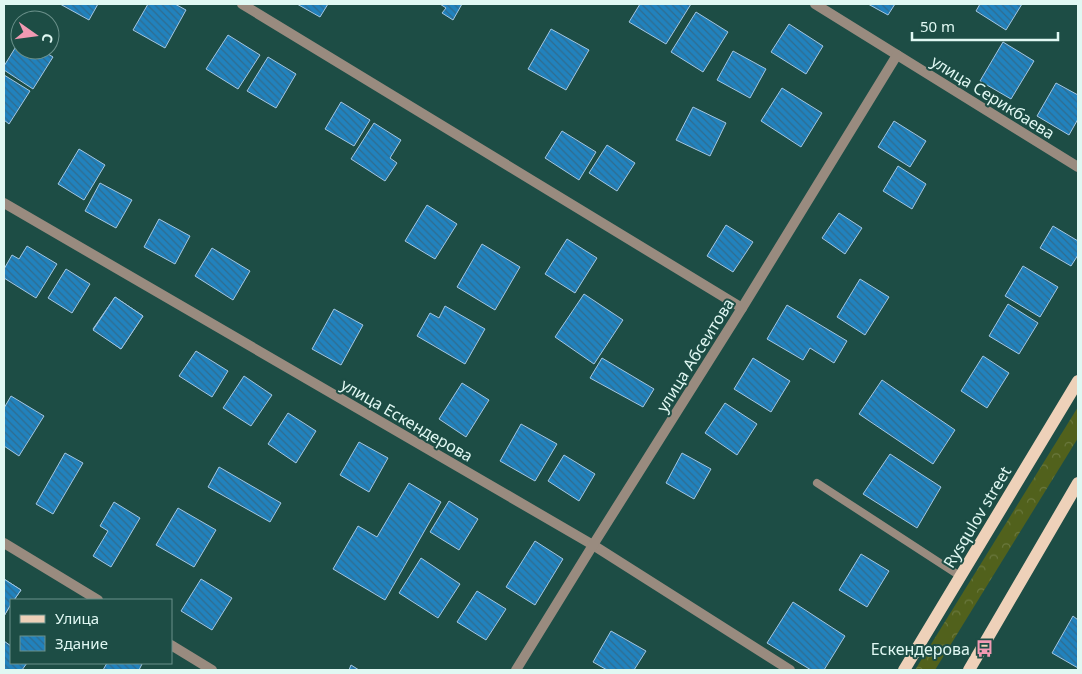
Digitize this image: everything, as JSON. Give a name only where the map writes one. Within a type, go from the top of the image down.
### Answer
[{"type":"main road","name":"Rysqulov street","points":[[904,670],[1078,381]]},
{"type":"main road","points":[[968,670],[1078,483]]},
{"type":"street","points":[[242,4],[742,308]]},
{"type":"street","name":"улица Серикбаева","points":[[814,4],[1078,167]]},
{"type":"street","name":"улица Абсеитова","points":[[516,670],[897,55]]},
{"type":"street","name":"улица Ескендерова","points":[[4,203],[593,545],[790,670]]},
{"type":"street","points":[[4,543],[96,599]]},
{"type":"street","points":[[172,646],[212,670]]},
{"type":"lane","points":[[817,483],[960,576]]},
{"type":"green space","points":[[1078,407],[1078,438],[935,670],[915,670]]},
{"type":"building","points":[[60,4],[98,4],[89,20]]},
{"type":"building","points":[[148,4],[175,4],[186,10],[165,48],[133,30]]},
{"type":"building","points":[[297,4],[328,4],[320,17]]},
{"type":"building","points":[[440,4],[462,4],[453,20],[442,13],[446,8]]},
{"type":"building","points":[[640,4],[691,4],[666,44],[629,22]]},
{"type":"building","points":[[868,4],[895,4],[888,15]]},
{"type":"building","points":[[980,4],[1022,4],[1006,30],[976,11]]},
{"type":"building","points":[[696,12],[728,32],[703,72],[671,52]]},
{"type":"building","points":[[789,24],[823,46],[806,74],[771,52]]},
{"type":"building","points":[[551,29],[589,50],[566,90],[528,69]]},
{"type":"building","points":[[228,35],[260,55],[238,89],[206,69]]},
{"type":"building","points":[[1003,42],[1034,61],[1011,99],[980,81]]},
{"type":"building","points":[[733,51],[766,69],[750,98],[717,80]]},
{"type":"building","points":[[10,56],[10,60],[51,60],[33,89],[4,70],[4,66]]},
{"type":"building","points":[[268,57],[296,74],[276,108],[247,91]]},
{"type":"building","points":[[4,75],[30,91],[9,124],[4,120]]},
{"type":"building","points":[[1056,83],[1078,95],[1078,119],[1069,135],[1037,116]]},
{"type":"building","points":[[782,88],[822,113],[801,147],[761,121]]},
{"type":"building","points":[[341,102],[370,120],[354,146],[325,129]]},
{"type":"building","points":[[693,107],[726,123],[710,156],[676,140]]},
{"type":"building","points":[[894,121],[926,141],[910,167],[878,147]]},
{"type":"building","points":[[374,123],[401,140],[390,158],[397,163],[385,181],[351,159]]},
{"type":"building","points":[[562,131],[596,152],[579,180],[545,158]]},
{"type":"building","points":[[607,145],[635,163],[617,191],[589,173]]},
{"type":"building","points":[[79,149],[105,165],[84,200],[58,184]]},
{"type":"building","points":[[898,166],[926,184],[912,209],[883,191]]},
{"type":"building","points":[[100,183],[132,200],[116,228],[85,211]]},
{"type":"building","points":[[427,205],[457,224],[435,259],[405,241]]},
{"type":"building","points":[[839,213],[862,228],[845,254],[822,238]]},
{"type":"building","points":[[159,219],[190,236],[175,264],[144,247]]},
{"type":"building","points":[[726,225],[753,242],[733,272],[707,256]]},
{"type":"building","points":[[1053,226],[1078,241],[1078,255],[1071,266],[1040,248]]},
{"type":"building","points":[[567,239],[597,258],[575,293],[545,274]]},
{"type":"building","points":[[482,244],[520,267],[495,310],[457,287]]},
{"type":"building","points":[[27,246],[57,264],[36,298],[4,278],[4,269],[12,255],[19,259]]},
{"type":"building","points":[[212,248],[250,271],[233,300],[195,276]]},
{"type":"building","points":[[1023,266],[1058,287],[1040,317],[1005,296]]},
{"type":"building","points":[[66,269],[90,284],[72,313],[48,298]]},
{"type":"building","points":[[860,279],[889,297],[865,335],[837,317]]},
{"type":"building","points":[[584,294],[623,320],[594,364],[555,337]]},
{"type":"building","points":[[115,297],[143,316],[121,349],[93,329]]},
{"type":"building","points":[[115,297],[143,316],[121,349],[93,330]]},
{"type":"building","points":[[1008,304],[1038,323],[1019,354],[989,336]]},
{"type":"building","points":[[787,305],[847,341],[834,363],[810,348],[803,360],[767,339]]},
{"type":"building","points":[[445,306],[485,329],[465,364],[417,336],[430,313],[439,318]]},
{"type":"building","points":[[334,309],[363,325],[341,365],[312,349]]},
{"type":"building","points":[[196,351],[228,371],[212,397],[179,376]]},
{"type":"building","points":[[983,356],[1009,373],[987,408],[961,391]]},
{"type":"building","points":[[602,358],[654,389],[643,407],[590,378]]},
{"type":"building","points":[[753,358],[790,381],[771,412],[734,389]]},
{"type":"building","points":[[244,376],[272,395],[251,426],[223,408]]},
{"type":"building","points":[[882,380],[955,430],[933,464],[859,414]]},
{"type":"building","points":[[462,383],[489,400],[466,437],[439,419]]},
{"type":"building","points":[[11,396],[44,416],[19,456],[4,446],[4,408]]},
{"type":"building","points":[[725,403],[757,424],[737,455],[705,433]]},
{"type":"building","points":[[288,413],[316,431],[296,463],[268,444]]},
{"type":"building","points":[[521,424],[557,444],[535,481],[500,461]]},
{"type":"building","points":[[359,442],[388,458],[369,492],[340,475]]},
{"type":"building","points":[[65,453],[83,463],[53,514],[36,504]]},
{"type":"building","points":[[682,453],[711,469],[694,499],[666,483]]},
{"type":"building","points":[[890,454],[941,487],[917,528],[863,494]]},
{"type":"building","points":[[564,455],[595,474],[579,501],[548,481]]},
{"type":"building","points":[[219,467],[281,503],[270,522],[208,487]]},
{"type":"building","points":[[409,483],[441,502],[385,600],[333,569],[358,526],[377,537]]},
{"type":"building","points":[[449,501],[478,519],[459,550],[430,532]]},
{"type":"building","points":[[114,502],[140,518],[111,567],[93,556],[108,531],[100,526]]},
{"type":"building","points":[[178,508],[216,530],[194,567],[156,545]]},
{"type":"building","points":[[535,541],[563,559],[535,605],[506,587]]},
{"type":"building","points":[[861,554],[889,571],[867,607],[839,590]]},
{"type":"building","points":[[421,558],[460,584],[438,618],[399,593]]},
{"type":"building","points":[[4,579],[21,590],[15,599],[10,599],[10,606],[4,616]]},
{"type":"building","points":[[4,579],[21,590],[15,599],[10,599],[10,606],[4,616]]},
{"type":"building","points":[[201,579],[232,598],[212,630],[181,611]]},
{"type":"building","points":[[477,591],[506,609],[486,640],[457,622]]},
{"type":"building","points":[[793,602],[845,636],[824,670],[811,670],[767,643]]},
{"type":"building","points":[[1073,616],[1078,620],[1078,668],[1052,653]]},
{"type":"building","points":[[611,631],[646,651],[634,670],[607,670],[593,662]]},
{"type":"building","points":[[4,641],[10,645],[10,664],[26,664],[22,670],[4,670]]},
{"type":"building","points":[[106,664],[142,664],[139,670],[103,670]]},
{"type":"building","points":[[351,665],[359,670],[349,670]]},
{"type":"place","name":"Ескендерова","points":[[984,649]]}]
